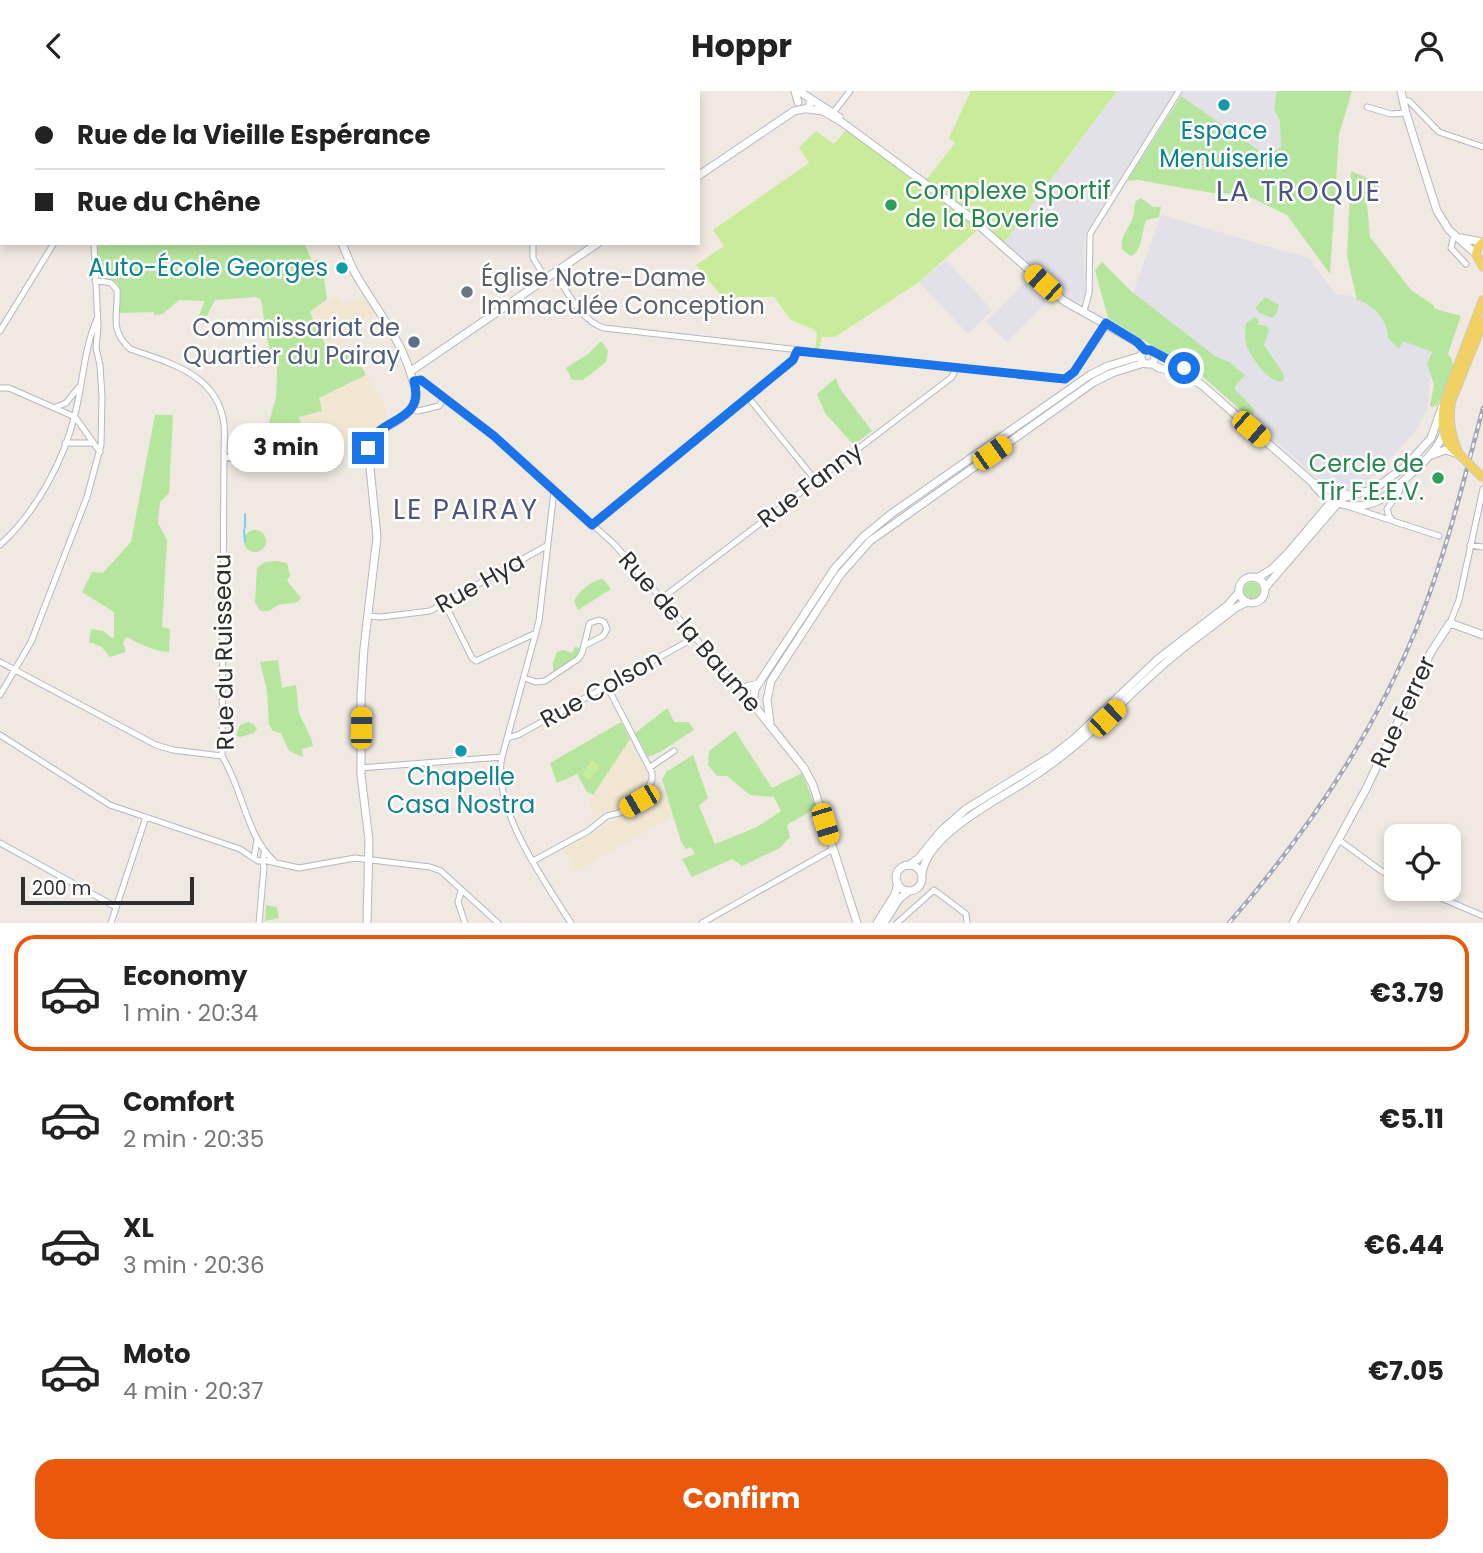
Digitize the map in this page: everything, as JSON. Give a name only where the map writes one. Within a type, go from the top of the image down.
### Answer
[{"type":"main road","points":[[1483,242],[1476,254],[1483,266]]},
{"type":"main road","points":[[1457,453],[1449,424],[1448,401],[1483,300]]},
{"type":"main road","points":[[1483,323],[1441,417],[1444,433],[1457,453],[1483,478]]},
{"type":"street","points":[[835,113],[850,91]]},
{"type":"street","points":[[1084,311],[1089,293],[1090,234],[1179,91]]},
{"type":"street","points":[[803,94],[835,113],[843,123]]},
{"type":"street","points":[[802,107],[799,98],[803,94]]},
{"type":"street","points":[[700,175],[794,111],[811,105],[803,94]]},
{"type":"street","points":[[1402,95],[1437,211],[1455,236],[1476,254]]},
{"type":"street","points":[[1402,95],[1434,128],[1483,147]]},
{"type":"street","points":[[802,107],[835,113]]},
{"type":"street","points":[[1367,107],[1391,114],[1406,113]]},
{"type":"street","points":[[823,111],[958,208],[1059,298],[1137,342],[1147,357],[1180,375],[1187,375]]},
{"type":"street","points":[[1455,236],[1483,242]]},
{"type":"street","points":[[1455,236],[1451,248],[1465,264]]},
{"type":"street","points":[[0,331],[53,245]]},
{"type":"street","points":[[0,695],[31,642],[87,497],[100,451],[103,433],[96,348],[94,245]]},
{"type":"street","points":[[343,245],[355,273],[397,337],[411,371],[416,396],[411,409],[377,432],[368,448],[377,537],[362,678],[360,768],[369,840],[367,923]]},
{"type":"street","points":[[533,245],[533,258],[547,279]]},
{"type":"street","points":[[411,371],[595,245]]},
{"type":"street","points":[[555,273],[586,317],[594,325],[604,328],[1062,380],[1072,375],[1106,323]]},
{"type":"street","name":"Rue du Ruisseau","points":[[95,280],[111,283],[117,290],[114,320],[124,344],[130,349],[186,369],[211,391],[221,412],[224,424],[222,756],[240,791],[257,840],[259,857]]},
{"type":"street","points":[[0,545],[24,520],[52,474],[75,417],[91,334],[97,319]]},
{"type":"street","points":[[86,361],[96,348]]},
{"type":"street","points":[[592,525],[793,360],[797,351]]},
{"type":"street","points":[[86,361],[93,357],[98,359]]},
{"type":"street","points":[[772,729],[767,705],[770,685],[855,556],[893,522],[1087,387],[1147,357]]},
{"type":"street","points":[[752,704],[758,684],[835,568],[863,537],[1090,375],[1108,366],[1147,357],[1184,368],[1187,375],[1203,386],[1311,482],[1317,491],[1335,502],[1439,536]]},
{"type":"street","name":"Rue Fanny","points":[[661,599],[952,377],[956,368]]},
{"type":"street","points":[[1087,387],[1090,375]]},
{"type":"street","name":"Rue de la Baume","points":[[414,381],[423,382],[494,436],[614,544],[752,704],[810,778],[857,923]]},
{"type":"street","points":[[54,408],[66,403],[81,384]]},
{"type":"street","points":[[1072,388],[1087,387]]},
{"type":"street","points":[[0,388],[9,388],[75,417],[100,451]]},
{"type":"street","points":[[748,397],[816,481]]},
{"type":"street","points":[[411,409],[418,411],[439,406],[444,398]]},
{"type":"street","points":[[877,923],[895,894],[898,870],[918,859],[966,809],[1068,744],[1167,652],[1228,605],[1246,578],[1257,578],[1270,570],[1335,502],[1349,495],[1374,489],[1406,466],[1431,438],[1448,401]]},
{"type":"street","points":[[1347,505],[1363,505],[1377,501],[1428,458],[1444,433]]},
{"type":"street","points":[[65,443],[92,443]]},
{"type":"street","points":[[1428,458],[1445,450],[1457,453]]},
{"type":"street","points":[[224,457],[255,461],[281,456]]},
{"type":"street","points":[[1311,482],[1336,493],[1349,495]]},
{"type":"street","points":[[1393,521],[1387,509],[1399,492],[1402,482]]},
{"type":"street","name":"Rue Ferrer","points":[[1293,923],[1371,779],[1431,652],[1450,623],[1457,606],[1483,489]]},
{"type":"street","points":[[554,491],[539,621],[502,757],[500,777],[517,830],[571,923]]},
{"type":"street","points":[[884,923],[899,899],[921,884],[924,864],[964,820],[1072,750],[1166,662],[1236,607],[1258,601],[1264,596],[1265,588],[1335,502]]},
{"type":"street","name":"Rue Hya","points":[[368,616],[430,611],[548,545]]},
{"type":"street","points":[[1470,545],[1483,547]]},
{"type":"street","points":[[1257,578],[1265,588]]},
{"type":"street","points":[[1239,592],[1247,602]]},
{"type":"street","points":[[444,604],[476,661],[536,633]]},
{"type":"street","points":[[524,678],[539,683],[578,659],[590,623],[595,620],[602,621],[606,632],[584,646]]},
{"type":"street","points":[[1450,623],[1483,635]]},
{"type":"street","name":"Rue Colson","points":[[508,738],[694,638]]},
{"type":"street","points":[[0,662],[156,745],[173,750],[222,756]]},
{"type":"street","points":[[735,686],[747,688],[758,684]]},
{"type":"street","points":[[533,861],[588,831],[607,816],[619,813],[641,800],[653,776],[607,686]]},
{"type":"street","points":[[0,735],[110,805],[259,857],[299,868],[354,858],[434,868],[498,923]]},
{"type":"street","points":[[649,768],[674,751]]},
{"type":"street","points":[[360,768],[502,757]]},
{"type":"street","points":[[111,923],[146,817]]},
{"type":"street","points":[[1339,840],[1384,872]]},
{"type":"street","points":[[0,843],[116,907]]},
{"type":"street","points":[[702,923],[834,849]]},
{"type":"street","points":[[259,857],[264,867],[259,923]]},
{"type":"street","points":[[909,865],[917,867],[922,874]]},
{"type":"street","points":[[898,883],[903,889],[910,891]]},
{"type":"street","points":[[461,891],[458,902],[465,923]]},
{"type":"street","points":[[897,923],[932,891],[938,892],[966,914],[967,923]]},
{"type":"street","points":[[1448,901],[1483,916]]},
{"type":"shaded area","points":[[1117,91],[1277,91],[1274,109],[1281,121],[1281,148],[1267,157],[1174,92],[1087,231],[1084,244],[1085,296],[1074,303],[1060,295],[1003,244]]},
{"type":"shaded area","points":[[1161,215],[1309,258],[1335,293],[1365,299],[1433,351],[1427,410],[1416,431],[1366,485],[1354,489],[1337,488],[1321,481],[1127,310]]},
{"type":"shaded area","points":[[946,260],[992,310],[968,334],[919,282]]},
{"type":"shaded area","points":[[1031,276],[1053,296],[1007,342],[986,322]]},
{"type":"shaded area","points":[[337,295],[343,304],[365,297],[375,313],[361,320],[366,334],[332,349],[311,312]]},
{"type":"shaded area","points":[[366,375],[385,407],[387,420],[369,434],[334,443],[318,446],[305,441],[299,417],[322,411],[319,398]]},
{"type":"shaded area","points":[[630,739],[649,778],[639,796],[608,813],[605,812],[599,819],[592,812],[589,801]]},
{"type":"shaded area","points":[[666,789],[679,812],[576,871],[564,850]]},
{"type":"green space","name":"Complexe Sportif de la Boverie","points":[[971,91],[1117,91],[1003,244],[982,226],[919,282],[835,337],[822,337],[819,350],[815,350],[817,333],[791,320],[774,297],[722,297],[696,265],[724,246],[713,230],[809,163],[799,147],[816,131],[834,144],[847,129],[923,184],[955,143],[949,138]]},
{"type":"green space","points":[[1277,91],[1352,91],[1339,134],[1330,274],[1287,215],[1244,194],[1212,193],[1138,180],[1127,181],[1181,96],[1267,156],[1281,147],[1280,121],[1274,109]]},
{"type":"green space","points":[[1351,171],[1382,181],[1367,204],[1370,237],[1411,290],[1435,309],[1461,316],[1448,354],[1452,360],[1453,373],[1437,405],[1432,407],[1434,385],[1427,364],[1432,352],[1403,341],[1399,349],[1388,338],[1385,325],[1378,314],[1369,305],[1357,300],[1347,256]]},
{"type":"green space","points":[[1141,198],[1153,207],[1161,207],[1159,217],[1145,223],[1139,249],[1131,256],[1122,249],[1122,241],[1132,220],[1136,201]]},
{"type":"green space","points":[[98,245],[305,245],[312,261],[321,259],[327,299],[310,312],[330,355],[351,349],[366,375],[319,398],[322,411],[299,417],[305,441],[317,443],[318,446],[285,452],[284,441],[263,443],[276,398],[277,366],[270,353],[261,300],[257,297],[215,300],[204,322],[197,320],[205,301],[179,300],[163,314],[119,313],[121,299],[118,285],[103,273],[97,258]]},
{"type":"green space","points":[[1102,262],[1131,291],[1215,356],[1229,362],[1245,375],[1234,388],[1255,410],[1250,418],[1194,369],[1108,318],[1095,270]]},
{"type":"green space","points":[[1265,297],[1279,305],[1272,318],[1258,312],[1256,307]]},
{"type":"green space","points":[[1255,317],[1258,324],[1269,330],[1264,345],[1283,373],[1284,380],[1281,382],[1271,378],[1261,368],[1247,346],[1246,323]]},
{"type":"green space","points":[[600,342],[608,351],[606,362],[583,380],[572,380],[566,368],[588,354]]},
{"type":"green space","points":[[836,378],[840,389],[872,431],[854,445],[825,413],[817,394]]},
{"type":"green space","points":[[155,415],[173,415],[169,493],[160,502],[158,523],[167,540],[162,627],[170,629],[169,652],[153,649],[126,637],[123,643],[126,652],[110,657],[102,647],[89,642],[91,629],[114,637],[114,612],[82,592],[92,572],[103,573],[131,542]]},
{"type":"green space","points":[[255,530],[263,533],[266,541],[263,549],[255,552],[247,549],[244,541],[247,533]]},
{"type":"green space","points":[[265,562],[287,563],[290,575],[287,581],[301,598],[298,602],[260,611],[255,602],[257,568]]},
{"type":"green space","points":[[603,579],[611,589],[578,610],[574,601],[579,593],[590,584]]},
{"type":"green space","points":[[1249,582],[1255,582],[1260,590],[1258,596],[1249,598],[1244,593],[1244,587]]},
{"type":"green space","points":[[575,647],[580,648],[576,657],[553,672],[557,652],[563,650],[572,653]]},
{"type":"green space","points":[[278,660],[282,688],[296,685],[299,713],[311,738],[313,746],[302,749],[303,757],[289,751],[281,733],[273,731],[269,725],[267,690],[260,662]]},
{"type":"green space","points":[[666,709],[674,722],[689,722],[694,730],[648,757],[635,733]]},
{"type":"green space","points":[[248,722],[257,728],[254,733],[236,736],[240,725]]},
{"type":"green space","points":[[621,722],[630,739],[593,795],[587,792],[577,774],[557,783],[550,763]]},
{"type":"green space","points":[[735,731],[772,788],[802,773],[816,808],[787,825],[790,837],[780,848],[742,866],[732,859],[692,877],[682,859],[695,854],[691,847],[686,849],[681,841],[662,780],[666,772],[693,755],[708,798],[699,806],[715,844],[757,827],[781,811],[774,797],[750,795],[727,776],[717,776],[708,765],[709,751]]},
{"type":"green space","points":[[592,760],[600,766],[590,780],[583,774]]},
{"type":"green space","points":[[266,905],[277,907],[279,918],[265,921]]},
{"type":"water","points":[[1185,117],[1202,129],[1194,140],[1179,127]]},
{"type":"waterway","points":[[245,514],[245,528]]},
{"type":"waterway","points":[[244,530],[245,542]]},
{"type":"railway","points":[[1229,923],[1311,818],[1360,743],[1382,703],[1419,622],[1438,570],[1483,408]]},
{"type":"place","name":"Espace Menuiserie","points":[[1224,105]]},
{"type":"place","name":"Complexe Sportif de la Boverie","points":[[891,205]]},
{"type":"place","name":"Auto-École Georges","points":[[342,268]]},
{"type":"place","name":"Église Notre-Dame Immaculée Conception","points":[[467,292]]},
{"type":"place","name":"Commissariat de Quartier du Pairay","points":[[414,342]]},
{"type":"place","name":"Cercle de Tir F.E.E.V.","points":[[1438,478]]},
{"type":"place","name":"Chapelle Casa Nostra","points":[[461,751]]},
{"type":"district","name":"LA TROQUE","points":[[1299,191]]},
{"type":"district","name":"LE PAIRAY","points":[[466,509]]},
{"type":"route","points":[[368,448],[377,432],[408,413],[416,396],[414,381],[421,380],[494,436],[592,525],[793,360],[797,351],[1065,379],[1072,375],[1106,323],[1145,350],[1148,349],[1184,368]]}]
